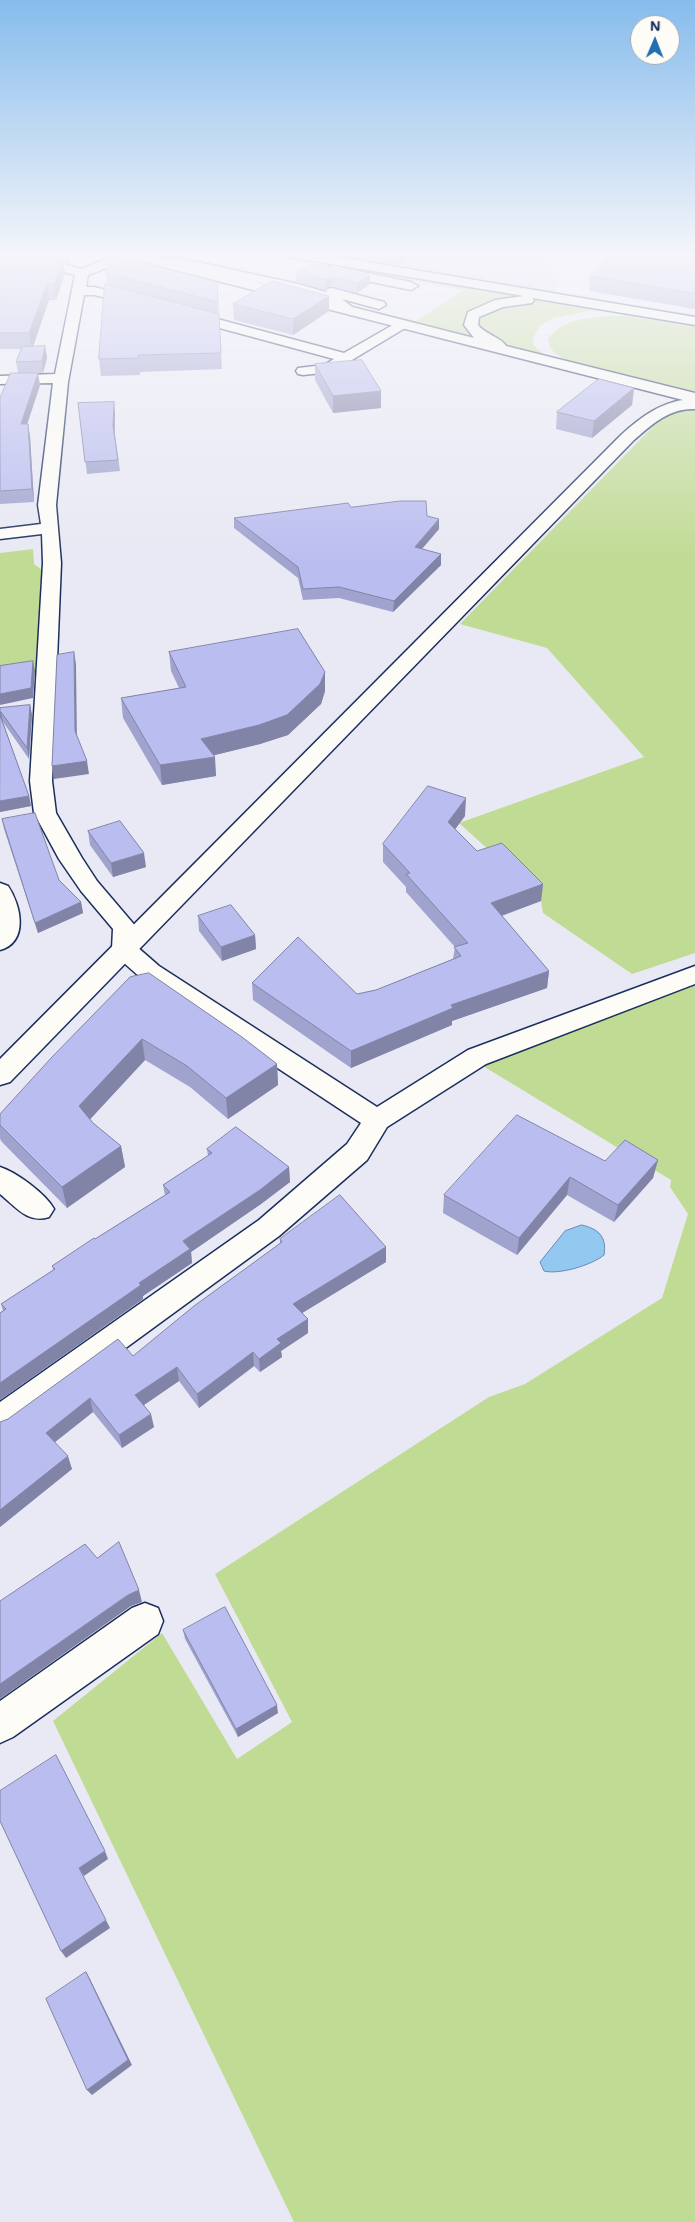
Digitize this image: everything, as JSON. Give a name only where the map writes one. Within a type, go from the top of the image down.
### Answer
[{"type":"street","points":[[66,357],[47,505],[52,562],[36,706],[40,781],[36,815],[84,879],[125,928],[124,949]]},
{"type":"street","points":[[342,357],[347,358]]},
{"type":"street","points":[[528,357],[695,398]]},
{"type":"street","points":[[303,371],[327,368],[347,358]]},
{"type":"street","points":[[572,367],[636,389],[644,395],[649,404],[648,419]]},
{"type":"street","points":[[0,380],[62,378]]},
{"type":"street","points":[[0,1075],[648,419],[668,407],[688,403],[695,404]]},
{"type":"street","points":[[0,534],[50,528]]},
{"type":"street","points":[[0,891],[8,920],[8,934],[0,942]]},
{"type":"street","points":[[124,949],[150,972],[377,1120]]},
{"type":"street","points":[[0,1421],[269,1228],[357,1152],[377,1120],[477,1057],[695,975]]},
{"type":"street","points":[[0,1178],[39,1210]]},
{"type":"street","points":[[0,1724],[145,1622]]},
{"type":"green space","points":[[562,357],[695,357],[695,396],[619,378]]},
{"type":"green space","points":[[695,407],[695,953],[632,974],[543,913],[541,901],[459,823],[644,757],[547,648],[460,624],[669,410]]},
{"type":"green space","points":[[33,549],[34,564],[49,575],[37,671],[0,677],[0,553]]},
{"type":"green space","points":[[695,981],[695,2222],[294,2222],[53,1721],[162,1633],[237,1759],[292,1722],[215,1574],[489,1397],[525,1384],[662,1298],[688,1214],[670,1187],[671,1180],[478,1063]]},
{"type":"water","points":[[582,1225],[593,1229],[603,1239],[604,1255],[599,1259],[575,1268],[558,1272],[544,1271],[540,1262],[565,1231]]},
{"type":"building","points":[[18,357],[43,357],[42,361],[16,362]]},
{"type":"building","points":[[99,357],[138,357],[138,358],[99,359]]},
{"type":"building","points":[[362,360],[381,391],[333,396],[315,364]]},
{"type":"building","points":[[11,373],[38,373],[21,424],[28,424],[32,489],[0,491],[0,398]]},
{"type":"building","points":[[599,379],[634,388],[594,421],[557,412]]},
{"type":"building","points":[[114,402],[113,426],[118,460],[85,462],[78,403]]},
{"type":"building","points":[[400,501],[426,501],[427,516],[439,519],[415,547],[441,554],[394,601],[339,587],[303,589],[298,567],[234,518],[348,503],[351,507]]},
{"type":"building","points":[[298,629],[325,672],[320,684],[287,715],[259,725],[201,739],[215,757],[160,765],[121,698],[186,687],[169,652]]},
{"type":"building","points":[[74,652],[75,731],[87,761],[52,766],[57,655]]},
{"type":"building","points":[[33,661],[31,688],[0,694],[0,666]]},
{"type":"building","points":[[30,705],[27,748],[0,712],[0,708]]},
{"type":"building","points":[[0,715],[29,796],[0,801]]},
{"type":"building","points":[[428,786],[466,798],[448,822],[477,851],[502,843],[543,884],[491,903],[549,971],[451,1005],[453,1008],[351,1051],[252,983],[298,937],[357,994],[376,990],[461,956],[454,947],[468,943],[406,874],[410,873],[383,844]]},
{"type":"building","points":[[35,813],[59,880],[81,902],[35,923],[2,819]]},
{"type":"building","points":[[120,821],[144,853],[111,863],[88,831]]},
{"type":"building","points":[[231,905],[255,935],[221,947],[198,916]]},
{"type":"building","points":[[149,973],[242,1037],[277,1064],[226,1098],[187,1066],[142,1039],[79,1106],[93,1123],[121,1146],[62,1187],[0,1125],[0,1114],[52,1057],[130,977]]},
{"type":"building","points":[[517,1115],[605,1161],[625,1140],[658,1160],[618,1205],[570,1177],[519,1238],[444,1195]]},
{"type":"building","points":[[236,1127],[289,1167],[260,1190],[183,1241],[190,1249],[139,1283],[141,1285],[0,1383],[0,1313],[6,1309],[1,1304],[55,1269],[52,1266],[94,1238],[170,1192],[163,1185],[212,1153],[207,1149]]},
{"type":"building","points":[[340,1195],[386,1247],[293,1304],[308,1319],[277,1339],[281,1343],[259,1359],[253,1352],[197,1394],[177,1367],[135,1395],[151,1414],[119,1435],[90,1398],[46,1433],[68,1456],[0,1510],[0,1422],[8,1419],[118,1339],[133,1356],[194,1306],[282,1242],[280,1239]]},
{"type":"building","points":[[119,1542],[139,1590],[128,1595],[0,1684],[0,1601],[85,1544],[97,1558]]},
{"type":"building","points":[[225,1607],[277,1705],[236,1729],[183,1630]]},
{"type":"building","points":[[56,1755],[105,1851],[79,1868],[106,1920],[61,1951],[0,1821],[0,1791]]},
{"type":"building","points":[[86,1972],[128,2060],[87,2090],[46,1999]]}]
